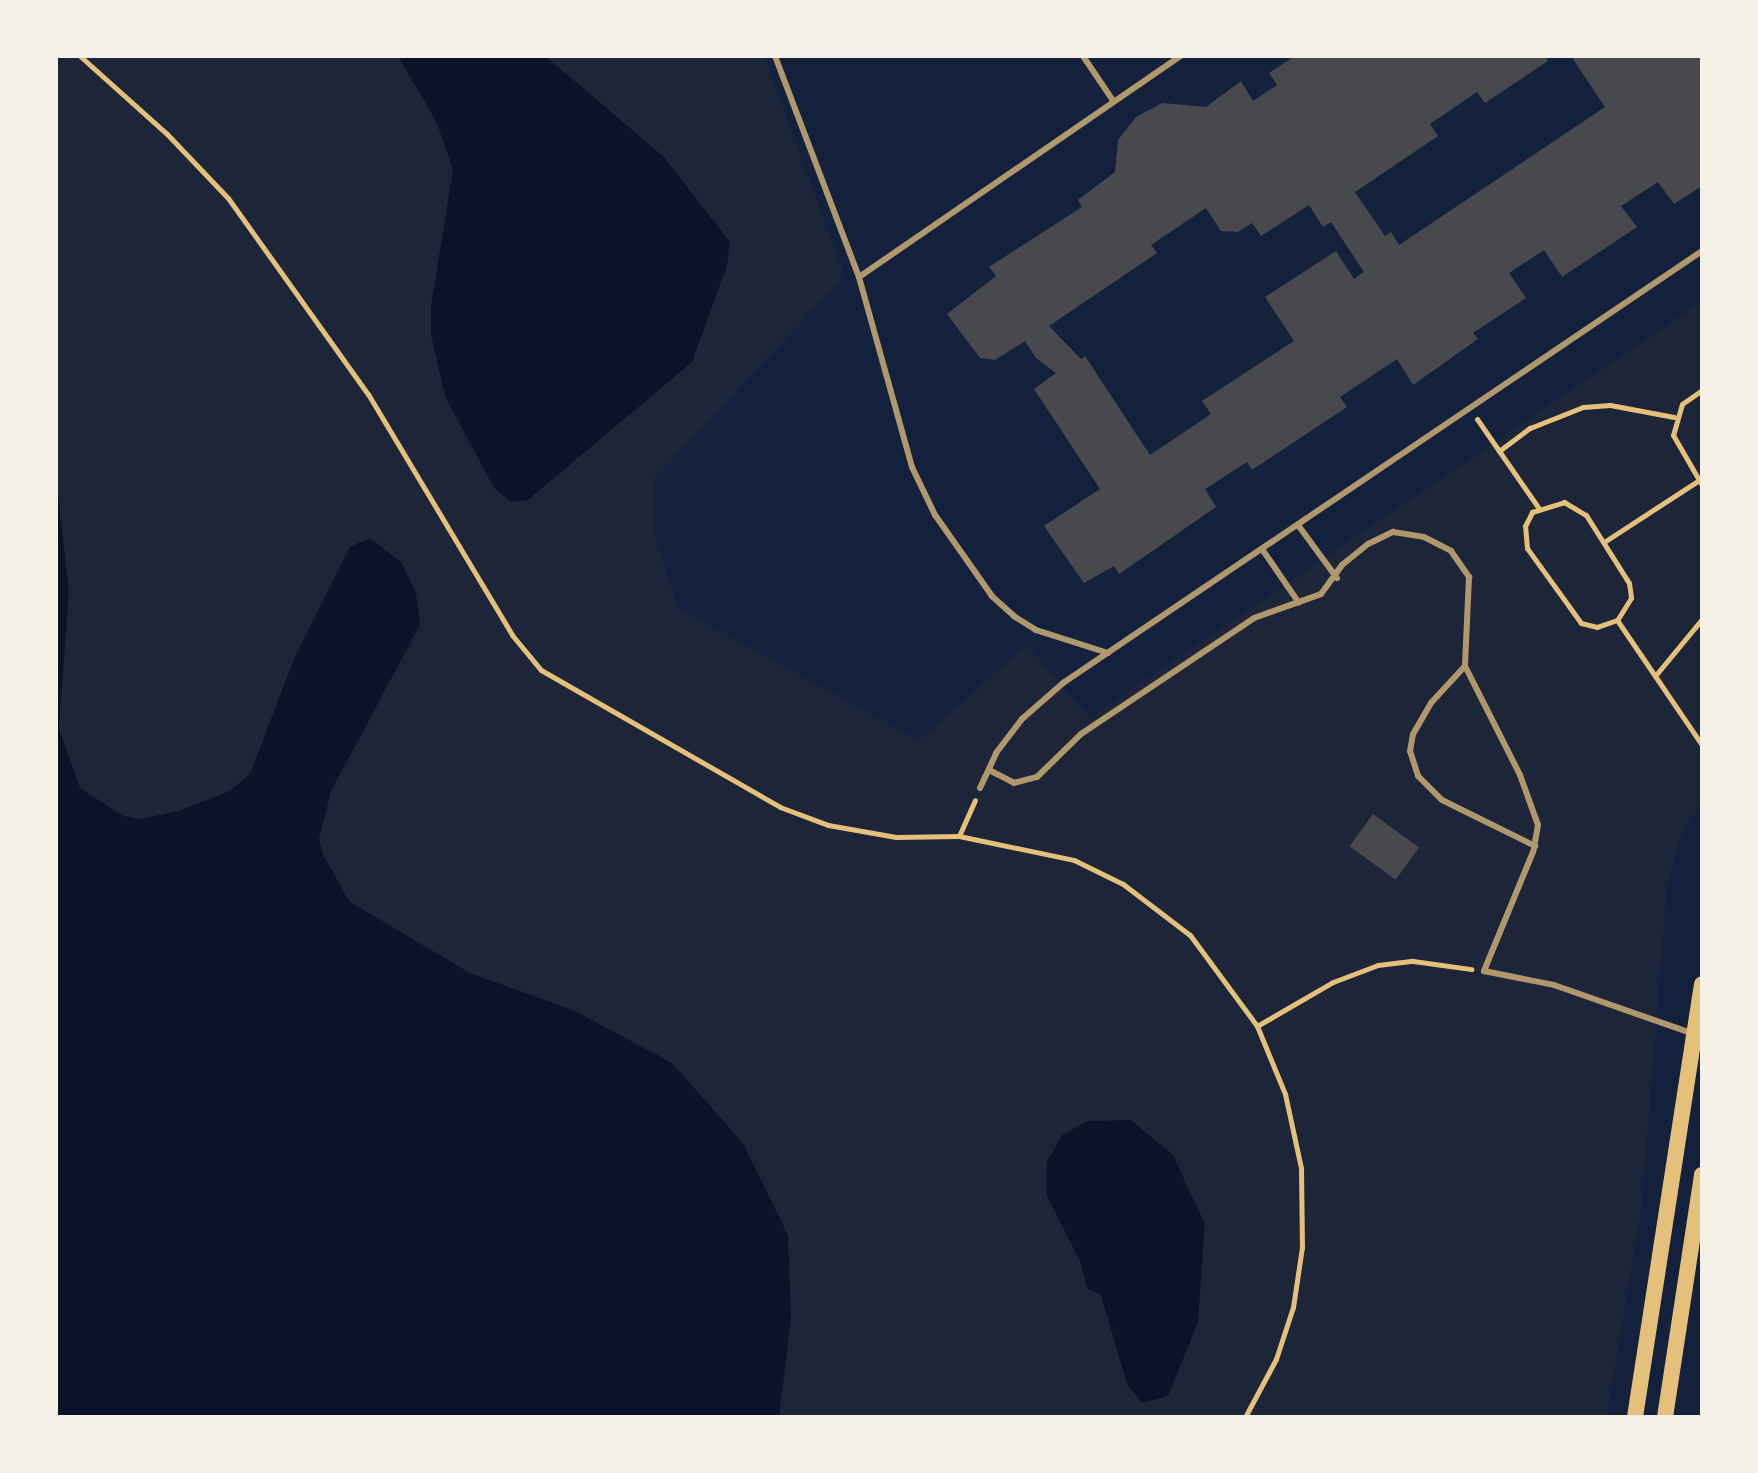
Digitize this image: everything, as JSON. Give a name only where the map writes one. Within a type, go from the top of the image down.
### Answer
[{"type":"main road","points":[[1635,1417],[1702,984]]},
{"type":"main road","points":[[1665,1417],[1702,1175]]},
{"type":"lane","points":[[775,56],[859,277],[912,467],[935,515],[992,596],[1014,616],[1036,630],[1108,653]]},
{"type":"lane","points":[[1083,56],[1114,102]]},
{"type":"lane","points":[[859,277],[1181,56]]},
{"type":"lane","points":[[980,788],[1022,719],[1108,653],[1702,251]]},
{"type":"lane","points":[[1298,525],[1337,578]]},
{"type":"lane","points":[[989,770],[1014,783],[1037,777],[1081,734],[1254,618],[1321,594],[1337,578],[1353,554],[1393,532],[1424,537],[1451,551],[1471,587],[1465,666],[1536,813],[1535,846],[1484,971],[1554,985],[1694,1034]]},
{"type":"lane","points":[[1262,549],[1299,603]]},
{"type":"lane","points":[[1465,666],[1431,703],[1413,734],[1410,751],[1418,776],[1442,800],[1535,846]]},
{"type":"path","points":[[80,56],[167,134],[228,198],[368,394],[512,635],[541,670],[780,807],[828,825],[896,837],[959,836],[1074,860],[1123,884],[1190,935],[1257,1026],[1285,1094],[1295,1138],[1302,1247],[1293,1307],[1276,1359],[1245,1417]]},
{"type":"path","points":[[1604,542],[1700,482],[1677,450],[1674,417],[1682,404],[1702,390]]},
{"type":"path","points":[[1499,451],[1530,428],[1583,407],[1610,405],[1674,417]]},
{"type":"path","points":[[1469,409],[1538,507]]},
{"type":"path","points":[[1573,504],[1604,542],[1632,589],[1629,606],[1617,620],[1589,626],[1562,601],[1525,541],[1527,520],[1538,507],[1573,504]]},
{"type":"path","points":[[1655,676],[1702,619]]},
{"type":"path","points":[[1617,620],[1702,745]]},
{"type":"path","points":[[959,836],[980,788]]},
{"type":"path","points":[[1257,1026],[1333,982],[1378,965],[1413,961],[1484,971]]},
{"type":"shaded area","points":[[56,56],[764,56],[845,276],[653,480],[655,534],[677,607],[919,740],[1027,645],[1090,718],[1702,301],[1702,801],[1680,840],[1667,885],[1642,1203],[1607,1417],[56,1417]]},
{"type":"shaded area","points":[[398,56],[545,56],[663,156],[730,242],[727,266],[692,362],[528,500],[511,502],[494,488],[445,396],[431,335],[431,306],[453,170],[437,123]]},
{"type":"shaded area","points":[[56,478],[69,590],[59,728],[80,788],[123,816],[140,819],[179,811],[230,791],[250,774],[294,659],[350,547],[370,538],[401,562],[416,593],[420,625],[331,791],[319,839],[323,855],[350,902],[470,973],[575,1011],[672,1063],[743,1143],[788,1235],[791,1319],[779,1417],[56,1417]]},
{"type":"shaded area","points":[[1131,1120],[1173,1155],[1205,1224],[1198,1322],[1168,1396],[1142,1403],[1127,1384],[1101,1295],[1087,1288],[1080,1261],[1046,1194],[1047,1162],[1062,1135],[1088,1121]]},
{"type":"building","points":[[1295,56],[1545,56],[1548,61],[1485,103],[1477,92],[1430,124],[1438,136],[1355,192],[1385,236],[1391,232],[1399,245],[1605,107],[1571,56],[1702,56],[1702,186],[1674,204],[1658,182],[1621,206],[1637,227],[1562,277],[1544,250],[1509,273],[1526,298],[1473,333],[1478,339],[1413,385],[1397,359],[1340,397],[1347,407],[1252,470],[1247,462],[1205,489],[1216,507],[1119,574],[1114,566],[1084,583],[1044,526],[1100,489],[1034,389],[1056,373],[1036,358],[1025,341],[995,360],[980,358],[947,314],[996,276],[989,267],[1082,207],[1078,200],[1115,172],[1118,140],[1136,117],[1162,103],[1206,107],[1241,81],[1253,101],[1277,85],[1269,73]],"holes":[[[1309,205],[1323,227],[1331,222],[1364,272],[1354,279],[1336,251],[1265,297],[1294,341],[1202,401],[1211,414],[1150,455],[1085,356],[1081,359],[1049,326],[1157,253],[1151,245],[1206,208],[1221,231],[1238,232],[1252,223],[1261,236]]]},
{"type":"building","points":[[1373,814],[1419,848],[1396,880],[1349,846]]}]
